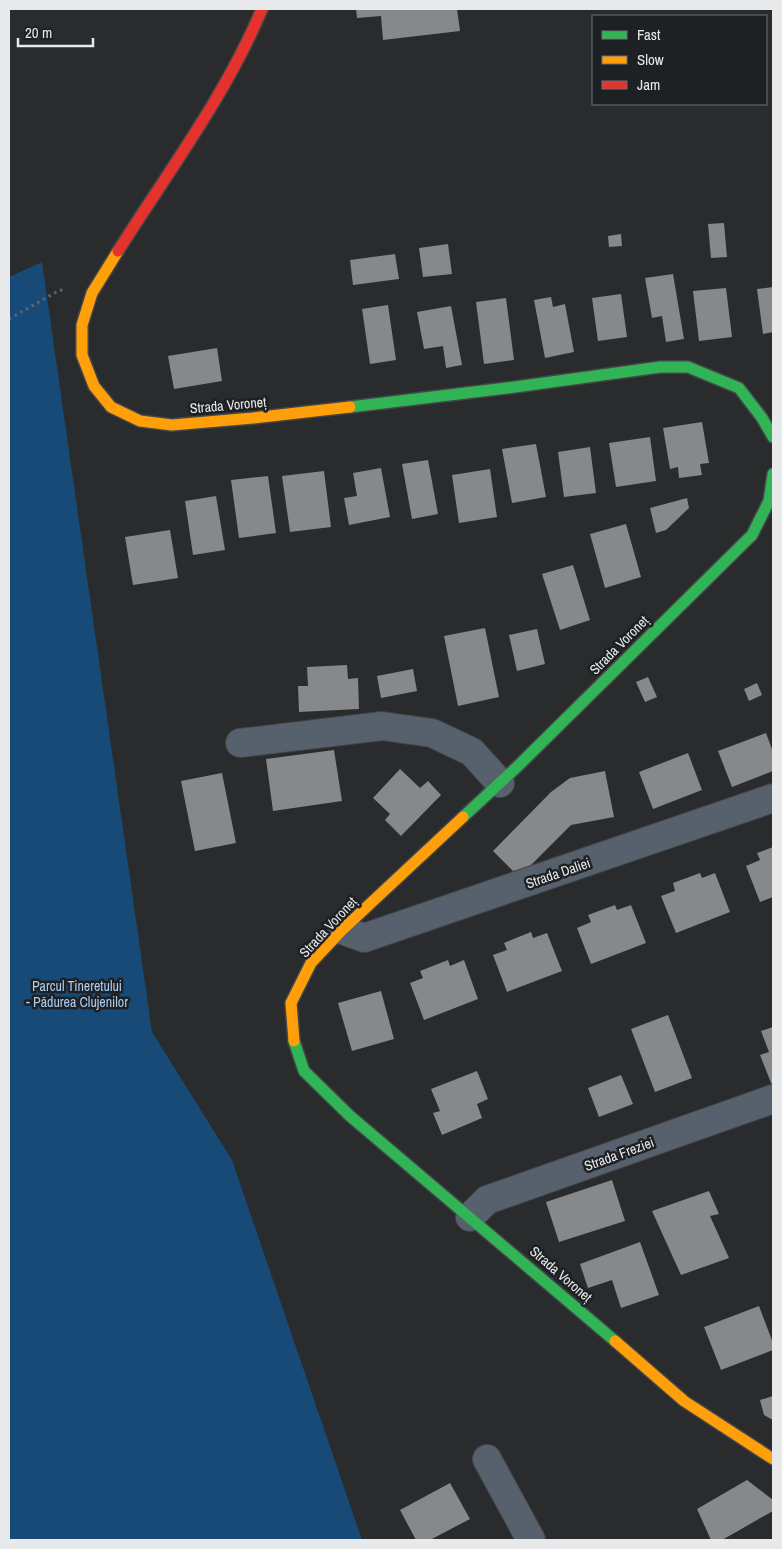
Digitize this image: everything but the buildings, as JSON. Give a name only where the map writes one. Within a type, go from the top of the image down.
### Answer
[{"type":"street","name":"Strada Voroneț","points":[[262,9],[250,38],[208,111],[92,294],[82,325],[82,355],[94,386],[111,408],[140,421],[172,425],[253,418],[515,387],[660,367],[688,367],[739,388],[762,418],[773,437]]},
{"type":"street","name":"Strada Voroneț","points":[[773,474],[769,500],[752,535],[500,783],[342,930],[311,963],[291,1003],[293,1038],[304,1071],[350,1116],[684,1400],[773,1459]]},
{"type":"street","points":[[240,743],[382,726],[432,733],[472,752],[500,783]]},
{"type":"street","name":"Strada Daliei","points":[[342,930],[364,938],[556,874],[773,798]]},
{"type":"street","name":"Strada Freziei","points":[[470,1217],[487,1200],[773,1099]]},
{"type":"street","points":[[487,1459],[531,1540]]},
{"type":"path","points":[[9,319],[58,291],[101,280]]},
{"type":"green space","name":"Parcul Tineretului - Pădurea Clujenilor","points":[[42,262],[152,1032],[232,1160],[362,1540],[9,1540],[9,277]]},
{"type":"traffic: fast","points":[[350,407],[660,367],[688,367],[739,388],[762,418],[773,437]]},
{"type":"traffic: fast","points":[[463,817],[518,766],[752,535],[769,501],[773,474]]},
{"type":"traffic: fast","points":[[294,1041],[304,1071],[350,1116],[615,1341]]},
{"type":"traffic: slow","points":[[118,251],[92,293],[82,325],[82,355],[94,386],[111,407],[140,421],[172,425],[350,407]]},
{"type":"traffic: slow","points":[[294,1041],[291,1003],[311,963],[342,930],[463,817]]},
{"type":"traffic: slow","points":[[615,1341],[684,1401],[773,1459]]},
{"type":"traffic: jam","points":[[118,251],[214,103],[248,41],[262,9]]}]
